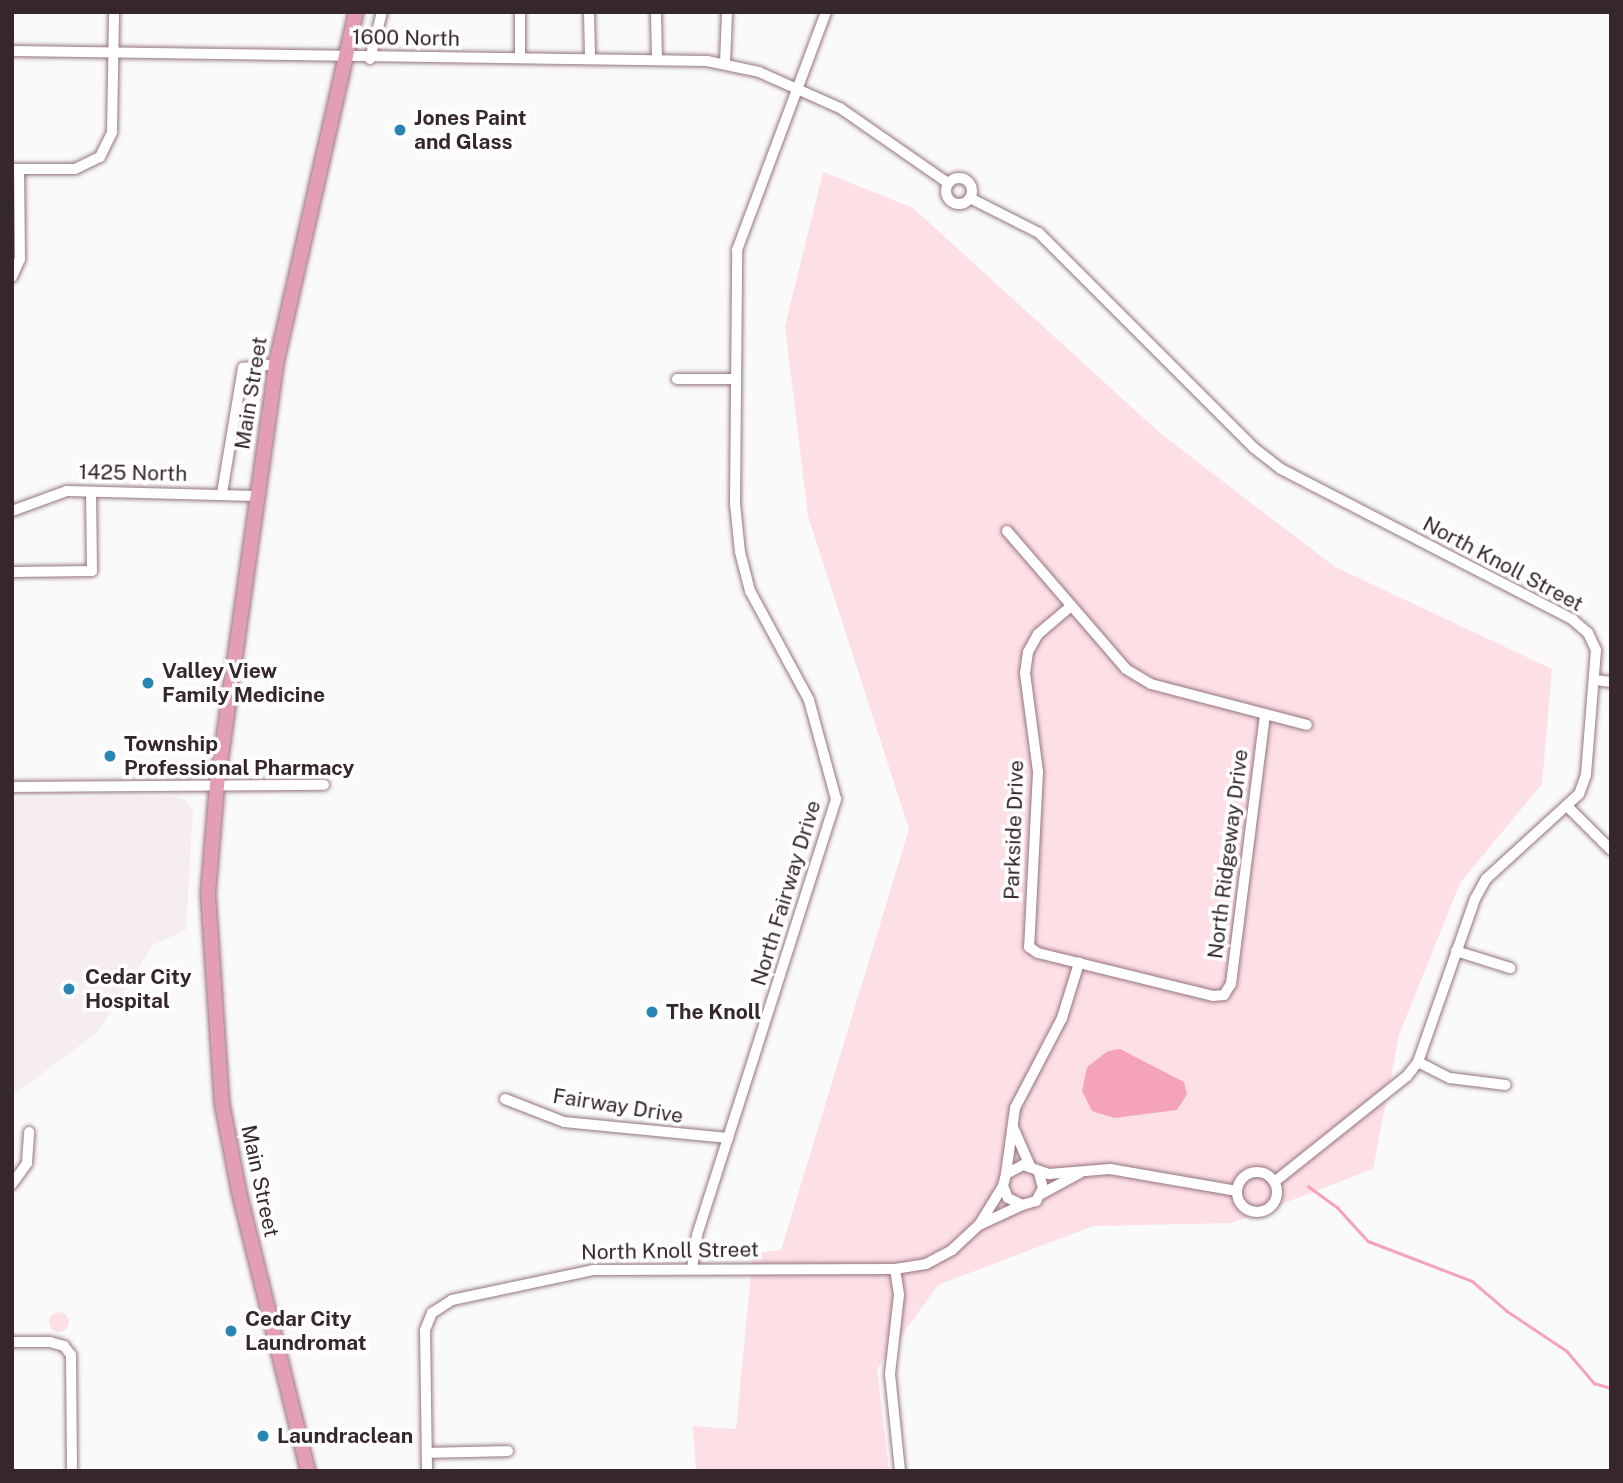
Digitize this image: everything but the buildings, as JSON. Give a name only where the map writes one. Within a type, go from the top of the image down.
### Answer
[{"type":"main road","name":"Main Street","points":[[308,1471],[239,1192],[222,1104],[208,894],[217,785],[276,364],[356,12]]},
{"type":"street","points":[[12,277],[20,259],[15,169],[75,169],[100,157],[112,132],[114,12]]},
{"type":"street","points":[[370,59],[382,12]]},
{"type":"street","points":[[520,12],[520,58]]},
{"type":"street","points":[[589,12],[590,57]]},
{"type":"street","points":[[656,12],[657,58]]},
{"type":"street","points":[[725,64],[727,12]]},
{"type":"street","name":"North Fairway Drive","points":[[692,1268],[697,1235],[835,799],[809,700],[750,591],[740,552],[734,379],[737,250],[796,86],[826,12]]},
{"type":"street","name":"1600 North","points":[[12,51],[345,56],[370,59],[657,58],[725,64],[796,86]]},
{"type":"street","name":"North Knoll Street","points":[[796,86],[840,108],[948,183]]},
{"type":"street","name":"North Knoll Street","points":[[960,178],[968,181],[970,198],[959,204],[951,202],[945,191],[948,183],[960,178]]},
{"type":"street","name":"North Knoll Street","points":[[427,1471],[425,1330],[432,1313],[452,1300],[567,1273],[692,1268],[895,1269],[926,1264],[951,1250],[979,1225],[1003,1186],[1006,1174],[1016,1166],[1083,1172],[1110,1169],[1237,1191],[1242,1205],[1264,1211],[1277,1196],[1274,1182],[1407,1076],[1418,1062],[1456,951],[1486,880],[1568,807],[1586,775],[1596,650],[1588,633],[1573,620],[1281,469],[1039,233],[970,198]]},
{"type":"street","points":[[222,493],[243,368],[276,364]]},
{"type":"street","points":[[677,379],[734,379]]},
{"type":"street","points":[[12,572],[92,571],[91,492]]},
{"type":"street","name":"1425 North","points":[[12,511],[54,495],[91,492],[222,493],[256,496]]},
{"type":"street","points":[[1007,531],[1070,607],[1126,668],[1152,684],[1307,725]]},
{"type":"street","name":"Parkside Drive","points":[[1070,607],[1038,634],[1028,652],[1025,673],[1038,772],[1029,947],[1079,963]]},
{"type":"street","points":[[1595,680],[1611,682]]},
{"type":"street","name":"North Ridgeway Drive","points":[[1079,963],[1213,996],[1224,995],[1230,985],[1265,716]]},
{"type":"street","points":[[12,787],[324,785]]},
{"type":"street","points":[[1568,807],[1611,850]]},
{"type":"street","points":[[1456,951],[1510,968]]},
{"type":"street","points":[[1006,1174],[1015,1108],[1062,1018],[1079,963]]},
{"type":"street","points":[[1418,1062],[1450,1078],[1506,1085]]},
{"type":"street","name":"Fairway Drive","points":[[505,1099],[564,1122],[728,1139]]},
{"type":"street","points":[[1013,1126],[1035,1169],[1041,1194]]},
{"type":"street","points":[[12,1184],[27,1163],[29,1132]]},
{"type":"street","name":"North Knoll Street","points":[[979,1225],[1083,1172]]},
{"type":"street","points":[[1237,1191],[1252,1173],[1274,1182]]},
{"type":"street","points":[[1003,1186],[1008,1198],[1022,1205]]},
{"type":"street","points":[[895,1269],[900,1294],[890,1374],[900,1471]]},
{"type":"street","points":[[12,1342],[64,1346],[71,1355],[72,1471]]},
{"type":"street","points":[[427,1453],[509,1451]]},
{"type":"shaded area","points":[[823,172],[913,208],[1161,434],[1335,567],[1552,669],[1542,784],[1460,883],[1399,1035],[1373,1169],[1232,1223],[1093,1226],[938,1285],[877,1369],[889,1471],[696,1471],[693,1426],[736,1429],[753,1253],[781,1250],[909,829],[808,516],[785,326]]},
{"type":"shaded area","name":"Cedar City Hospital","points":[[172,796],[185,800],[193,809],[186,930],[153,945],[98,1032],[12,1096],[12,798]]},
{"type":"shaded area","points":[[1120,1049],[1184,1082],[1187,1094],[1177,1110],[1114,1118],[1092,1111],[1082,1091],[1087,1067],[1108,1051]]},
{"type":"shaded area","points":[[55,1312],[63,1312],[69,1322],[63,1332],[55,1332],[49,1326],[49,1318]]},
{"type":"waterway","points":[[1308,1186],[1338,1208],[1368,1241],[1472,1281],[1507,1311],[1567,1351],[1594,1383],[1611,1388]]},
{"type":"place","name":"Jones Paint and Glass","points":[[400,130]]},
{"type":"place","name":"Valley View Family Medicine","points":[[148,683]]},
{"type":"place","name":"Township Professional Pharmacy","points":[[110,756]]},
{"type":"place","name":"Cedar City Hospital","points":[[69,989]]},
{"type":"place","name":"The Knoll","points":[[652,1012]]},
{"type":"place","name":"Cedar City Laundromat","points":[[231,1331]]},
{"type":"place","name":"Laundraclean","points":[[263,1436]]}]
